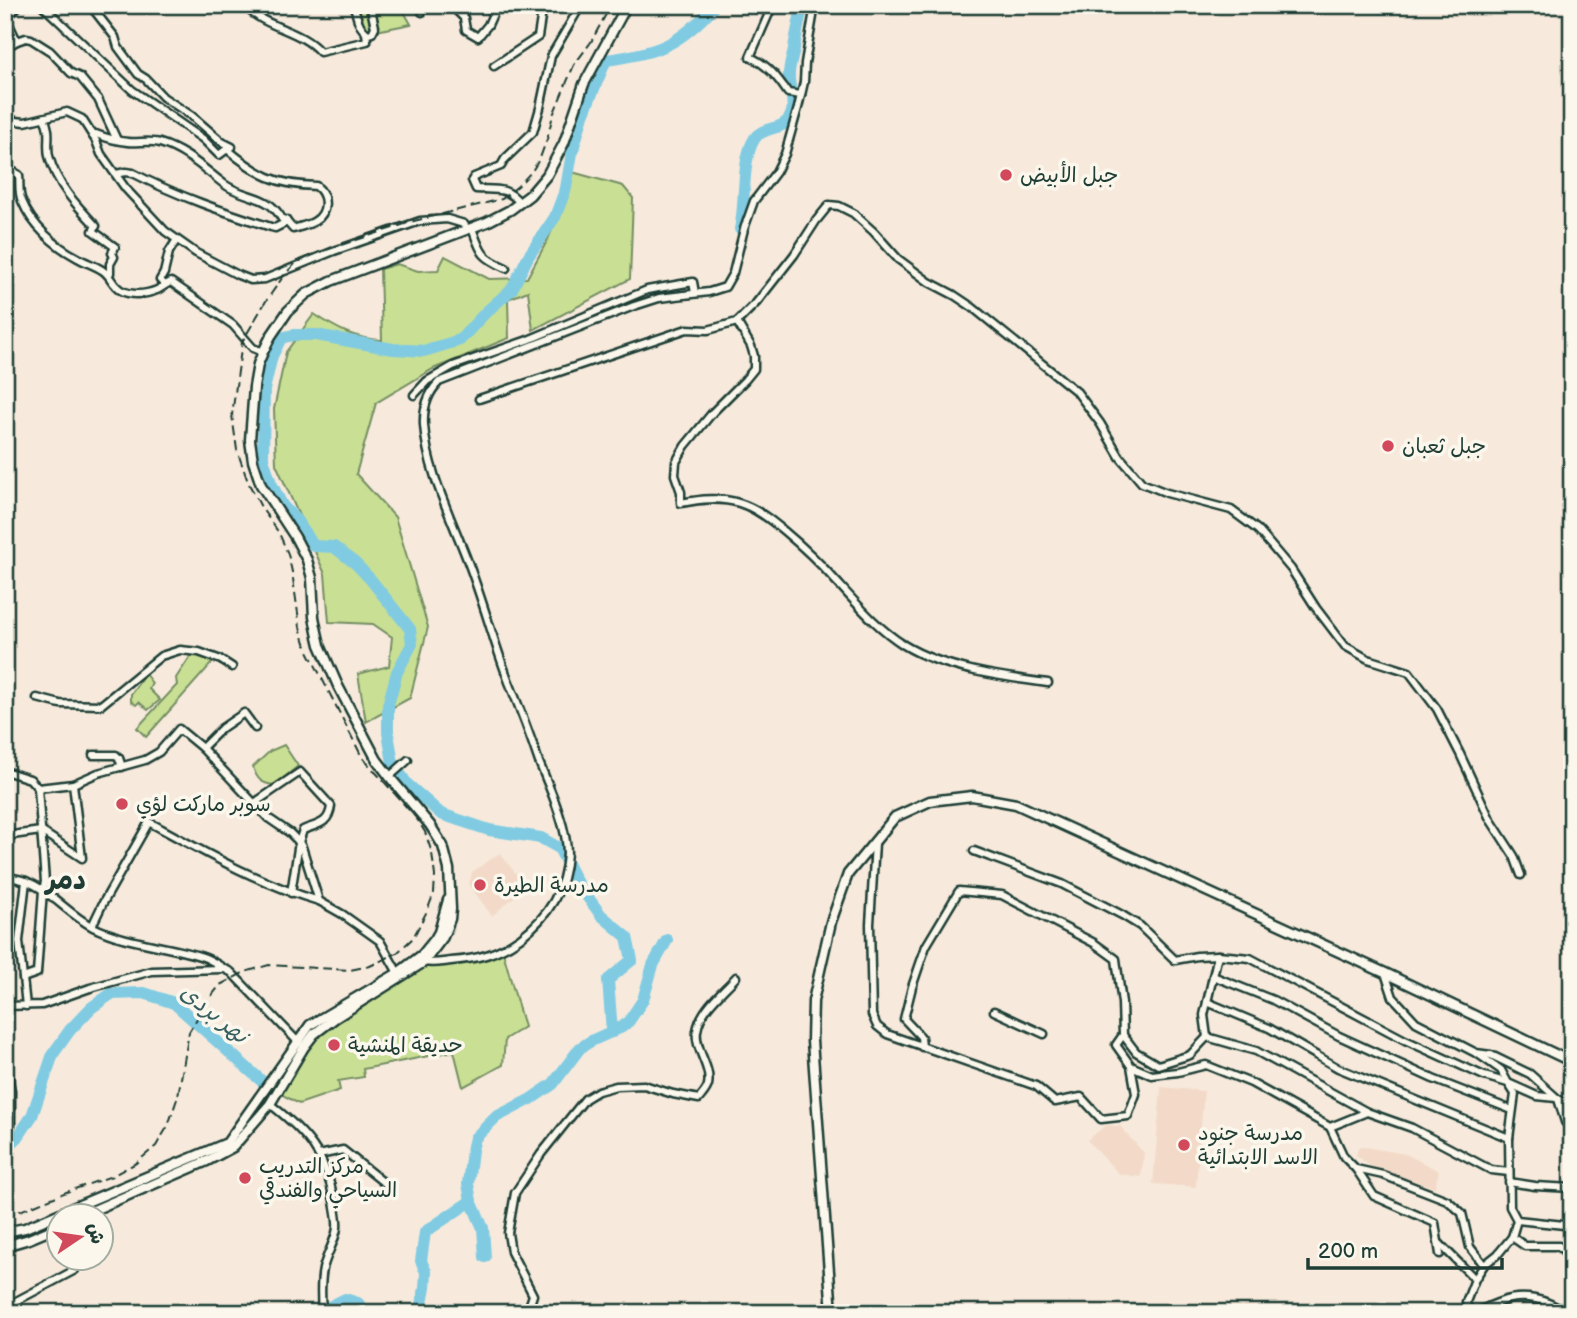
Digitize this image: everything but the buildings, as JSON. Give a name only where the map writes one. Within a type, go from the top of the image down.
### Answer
[{"type":"main road","points":[[46,1232],[5,1246],[7,1232],[38,1223],[227,1143],[301,1045],[335,1018],[424,962],[437,947],[447,928],[451,891],[447,857],[438,836],[377,760],[354,717],[320,645],[314,617],[312,578],[307,560],[256,474],[251,452],[250,427],[256,373],[271,336],[288,311],[306,294],[331,281],[499,217],[530,195],[555,163],[584,84],[627,5]]},
{"type":"main road","points":[[832,1313],[812,1041],[813,1001],[831,922],[848,874],[895,817],[930,801],[972,796],[1016,804],[1572,1062]]},
{"type":"main road","points":[[112,1202],[233,1147],[270,1104],[310,1025],[422,955],[435,939],[451,891]]},
{"type":"street","points":[[17,41],[8,18],[19,5]]},
{"type":"street","points":[[42,5],[132,90],[203,139],[219,155],[232,147],[163,97],[138,74],[118,47],[115,37],[90,5]]},
{"type":"street","points":[[244,5],[258,18],[306,40],[320,52],[367,41],[354,5]]},
{"type":"street","points":[[366,33],[372,33],[375,27],[370,5]]},
{"type":"street","points":[[451,5],[464,18],[466,30],[478,37],[488,25],[496,5]]},
{"type":"street","points":[[494,66],[538,37],[543,5]]},
{"type":"street","points":[[520,203],[508,191],[476,189],[472,180],[501,166],[533,132],[551,56],[581,5]]},
{"type":"street","points":[[424,962],[465,960],[490,955],[506,948],[530,930],[545,915],[557,897],[567,850],[562,825],[432,466],[424,426],[428,398],[439,382],[634,306],[694,288],[709,292],[724,287],[733,273],[754,201],[776,172],[785,154],[815,5]]},
{"type":"street","points":[[771,9],[750,57],[772,71],[796,94]]},
{"type":"street","points":[[5,48],[26,38],[50,51],[71,73],[80,77],[98,99],[117,140]]},
{"type":"street","points":[[5,120],[25,122],[67,112],[82,119],[101,154],[126,189],[165,231],[196,253],[251,280],[265,279],[420,221],[447,219],[464,224],[489,261],[506,268]]},
{"type":"street","points":[[44,118],[49,127],[48,146],[57,176],[69,197],[96,226],[93,231],[114,247],[114,257],[108,274]]},
{"type":"street","points":[[93,136],[96,134],[136,142],[154,141],[176,149],[199,163],[225,185],[268,202],[293,229],[316,221],[324,210],[325,199],[316,186],[304,187],[267,177],[227,149]]},
{"type":"street","points":[[5,183],[11,173],[19,175],[21,200],[38,227],[65,251],[102,269],[115,286],[124,292],[149,292],[170,282],[233,325],[253,348],[263,352]]},
{"type":"street","points":[[116,174],[133,173],[186,197],[271,228],[287,222]]},
{"type":"street","points":[[480,399],[687,329],[708,330],[737,322],[757,302],[829,205],[839,206],[853,213],[898,259],[929,282],[972,307],[1077,392],[1120,457],[1142,483],[1167,493],[1231,510],[1258,530],[1291,569],[1345,646],[1368,659],[1409,671],[1437,709],[1490,819],[1514,856],[1521,875]]},
{"type":"street","points":[[165,285],[160,280],[169,252],[177,241]]},
{"type":"street","points":[[414,395],[427,381],[453,366],[528,340],[647,290],[693,282],[694,288]]},
{"type":"street","points":[[737,322],[747,337],[754,356],[754,369],[713,412],[679,455],[674,469],[681,492],[681,503],[711,499],[739,503],[766,517],[816,559],[872,620],[915,651],[941,662],[1048,683]]},
{"type":"street","points":[[37,698],[60,704],[101,705],[161,656],[180,650],[199,652],[232,667]]},
{"type":"street","points":[[202,748],[222,728],[244,713],[254,728]]},
{"type":"street","points":[[38,788],[74,784],[98,773],[145,761],[159,752],[179,729],[202,748],[253,804],[299,842],[318,901]]},
{"type":"street","points":[[93,755],[118,756],[122,767]]},
{"type":"street","points":[[391,776],[408,760]]},
{"type":"street","points":[[5,771],[30,779],[38,788],[46,881],[43,890],[37,973],[23,978]]},
{"type":"street","points":[[253,804],[300,772],[331,806],[326,821],[303,830],[291,893]]},
{"type":"street","points":[[5,836],[41,831],[82,858],[74,784]]},
{"type":"street","points":[[92,926],[149,822],[224,863],[291,893],[318,901],[342,914],[380,941],[398,972]]},
{"type":"street","points":[[875,843],[870,924],[872,1015],[877,1026],[887,1034],[1036,1086],[1055,1102],[1081,1097],[1101,1119],[1128,1116],[1136,1094],[1131,1066],[1116,1045],[1123,1035]]},
{"type":"street","points":[[974,850],[1062,884],[1122,915],[1140,926],[1175,960],[1218,955],[1250,958],[1405,1040],[1485,1076],[1537,1096],[1558,1099],[1572,1105]]},
{"type":"street","points":[[5,876],[26,881],[43,890],[92,926],[126,940],[206,958],[232,972],[301,1045]]},
{"type":"street","points":[[26,881],[19,941],[26,1006]]},
{"type":"street","points":[[922,1047],[922,1037],[904,1019],[926,946],[959,891],[1003,895],[1085,938],[1116,959],[1123,1035],[1136,1052],[1158,1065],[1190,1055],[1207,1037]]},
{"type":"street","points":[[1207,1037],[1204,1015],[1218,955]]},
{"type":"street","points":[[5,1006],[42,1005],[152,971],[222,969]]},
{"type":"street","points":[[1385,973],[1393,997],[1416,1022],[1476,1053],[1501,1070],[1515,1094],[1509,1139],[1509,1182],[1510,1207],[1517,1220],[1513,1237],[1484,1265],[1475,1279],[1466,1301],[1471,1313],[1503,1300],[1526,1297],[1550,1302],[1566,1313]]},
{"type":"street","points":[[1213,976],[1273,1000],[1339,1036],[1433,1079],[1512,1110]]},
{"type":"street","points":[[527,1313],[533,1296],[511,1252],[508,1233],[515,1193],[541,1154],[585,1099],[598,1091],[617,1086],[644,1085],[699,1099],[708,1087],[708,1074],[697,1032],[704,1012],[736,977]]},
{"type":"street","points":[[1207,1002],[1269,1028],[1338,1068],[1509,1139]]},
{"type":"street","points":[[994,1011],[1044,1034]]},
{"type":"street","points":[[1207,1037],[1255,1051],[1367,1112],[1412,1128],[1491,1170],[1509,1172]]},
{"type":"street","points":[[1476,1053],[1490,1055],[1530,1074],[1558,1099],[1565,1122],[1572,1128]]},
{"type":"street","points":[[5,1057],[11,1091],[11,1125]]},
{"type":"street","points":[[1131,1066],[1152,1075],[1206,1065],[1251,1083],[1329,1127],[1344,1157],[1356,1169],[1374,1196],[1435,1223],[1440,1254]]},
{"type":"street","points":[[270,1104],[302,1130],[312,1142],[331,1186],[338,1227],[322,1271],[322,1313]]},
{"type":"street","points":[[1329,1127],[1367,1112]]},
{"type":"street","points":[[319,1155],[343,1150],[383,1182]]},
{"type":"street","points":[[1356,1169],[1383,1175],[1447,1200],[1462,1213],[1470,1247],[1484,1265]]},
{"type":"street","points":[[1509,1182],[1572,1188]]},
{"type":"street","points":[[1517,1220],[1564,1225],[1572,1229]]},
{"type":"street","points":[[1513,1237],[1525,1246],[1559,1246],[1572,1259]]},
{"type":"street","points":[[1439,1243],[1475,1279]]},
{"type":"street","points":[[5,1307],[71,1272]]},
{"type":"shaded area","points":[[500,853],[526,887],[492,916],[469,885],[472,872]]},
{"type":"shaded area","points":[[1161,1087],[1204,1091],[1196,1187],[1153,1184]]},
{"type":"shaded area","points":[[1106,1125],[1120,1126],[1144,1153],[1141,1177],[1119,1174],[1087,1140]]},
{"type":"shaded area","points":[[1359,1146],[1406,1154],[1439,1171],[1435,1188],[1370,1166],[1356,1155]]},
{"type":"green space","points":[[356,5],[400,5],[411,24],[366,33]]},
{"type":"green space","points":[[572,172],[623,186],[633,198],[630,279],[533,330],[528,291],[508,299],[509,338],[433,369],[376,403],[356,474],[395,517],[428,627],[410,698],[366,722],[358,674],[389,666],[392,637],[373,624],[329,622],[325,574],[276,464],[274,409],[286,352],[314,314],[346,332],[363,338],[382,340],[380,269],[397,264],[418,271],[438,270],[445,256],[489,279],[527,278],[569,192]]},
{"type":"green space","points":[[192,654],[204,657],[212,663],[146,737],[137,728],[177,685],[176,678]]},
{"type":"green space","points":[[145,674],[152,683],[149,689],[160,700],[148,710],[139,702],[136,705],[131,701],[131,694]]},
{"type":"green space","points":[[284,745],[298,766],[275,785],[263,782],[253,767],[270,751]]},
{"type":"green space","points":[[503,952],[524,1027],[505,1039],[503,1065],[463,1087],[454,1051],[363,1069],[364,1077],[338,1081],[340,1090],[299,1104],[279,1093],[316,1035],[415,970],[430,965],[480,961]]},
{"type":"waterway","points":[[612,1032],[608,980],[632,960],[627,937],[601,915],[577,883],[559,848],[541,838],[489,830],[441,814],[407,784],[393,763],[388,733],[388,705],[397,672],[412,644],[410,629],[356,564],[334,547],[314,546],[282,505],[263,458],[264,390],[272,356],[281,338],[316,335],[393,349],[424,351],[460,340],[512,289],[528,257],[555,217],[566,188],[583,115],[606,60],[640,54],[667,45],[691,29],[715,5]]},
{"type":"waterway","points":[[740,229],[751,147],[759,134],[785,123],[792,112],[789,71],[802,5]]},
{"type":"waterway","points":[[485,1257],[483,1228],[471,1201],[468,1184],[475,1138],[496,1117],[553,1084],[580,1048],[629,1021],[643,1000],[653,965],[667,940]]},
{"type":"waterway","name":"نهر بردى","points":[[5,1149],[18,1137],[32,1116],[53,1054],[70,1030],[91,1008],[111,994],[144,993],[174,1003],[265,1084]]},
{"type":"waterway","points":[[420,1313],[426,1272],[421,1261],[425,1232],[471,1201]]},
{"type":"waterway","points":[[327,1308],[345,1299],[358,1303],[365,1313]]},
{"type":"railway","points":[[5,1217],[112,1176],[136,1163],[156,1146],[168,1126],[178,1096],[189,1032],[220,985],[245,972],[269,965],[350,970],[370,966],[397,953],[413,938],[427,911],[434,893],[435,876],[432,853],[425,832],[417,819],[362,757],[307,649],[300,627],[288,554],[279,533],[248,482],[237,450],[232,415],[242,342],[266,301],[296,263],[317,253],[414,221],[502,199],[519,185],[540,158],[553,115],[574,65],[591,42],[611,5]]},
{"type":"place","name":"جبل الأبيض","points":[[1006,175]]},
{"type":"place","name":"جبل ثعبان","points":[[1388,446]]},
{"type":"place","name":"سوبر ماركت لؤي","points":[[122,804]]},
{"type":"place","name":"مدرسة الطيرة","points":[[480,885]]},
{"type":"place","name":"حديقة المنشية","points":[[334,1045]]},
{"type":"place","name":"مدرسة جنود الاسد الابتدائية","points":[[1184,1145]]},
{"type":"place","name":"مركز التدريب السياحي والفندقي","points":[[245,1178]]},
{"type":"district","name":"دمر","points":[[66,880]]}]
